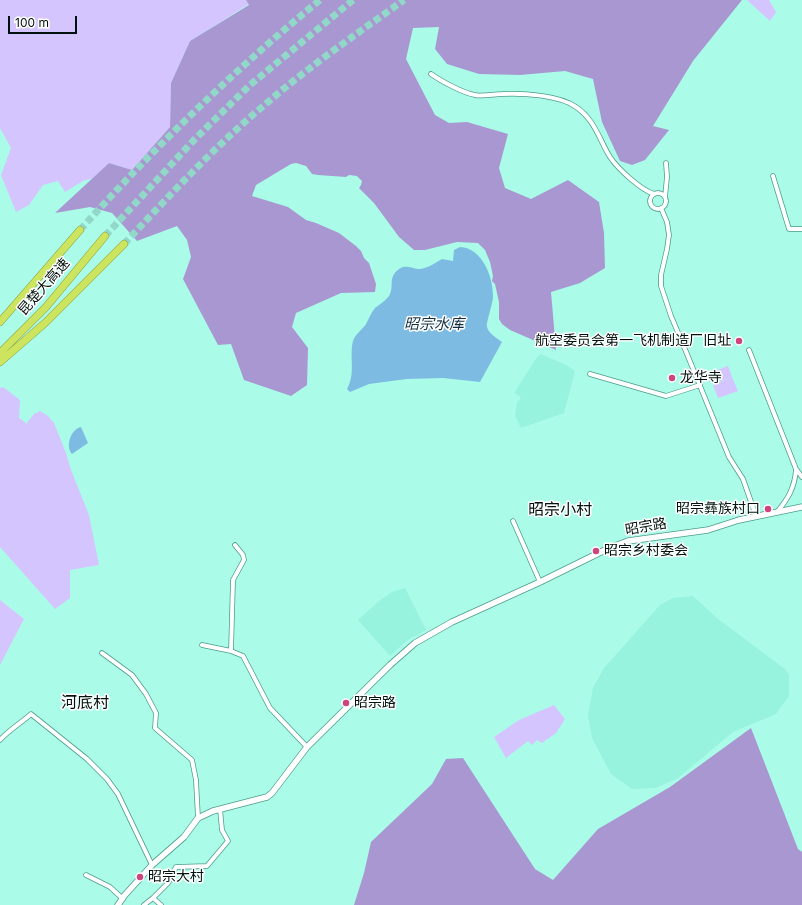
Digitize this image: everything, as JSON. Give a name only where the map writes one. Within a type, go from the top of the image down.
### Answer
[{"type":"highway","name":"昆楚大高速","points":[[0,322],[80,230]]},
{"type":"highway","name":"昆楚大高速","points":[[0,353],[49,303],[105,236]]},
{"type":"highway","points":[[0,362],[45,323],[124,244]]},
{"type":"street","points":[[430,74],[446,83],[475,95],[510,94],[550,96],[576,107],[594,124],[611,158],[634,183],[644,190],[655,194],[662,194],[665,197]]},
{"type":"street","points":[[661,208],[665,205],[667,177],[666,163]]},
{"type":"street","points":[[774,176],[788,230],[802,229]]},
{"type":"street","points":[[650,201],[666,183]]},
{"type":"street","points":[[644,190],[654,207],[661,208]]},
{"type":"street","points":[[661,208],[667,222],[669,235],[661,276],[661,286],[671,316],[729,457],[743,479],[756,516]]},
{"type":"street","points":[[749,350],[796,470],[802,477]]},
{"type":"street","points":[[590,374],[666,396],[700,385]]},
{"type":"street","points":[[777,512],[790,494],[796,478],[796,470]]},
{"type":"street","name":"昭宗路","points":[[198,818],[220,810],[267,797],[272,793],[307,747],[390,665],[415,643],[452,622],[540,582],[607,549],[628,541],[708,530],[756,516],[802,507]]},
{"type":"street","points":[[513,521],[540,582]]},
{"type":"street","points":[[231,651],[233,580],[244,560],[244,554],[235,544]]},
{"type":"street","points":[[202,645],[231,651],[243,656],[270,708],[307,747]]},
{"type":"street","points":[[102,653],[132,675],[146,694],[156,713],[156,728],[192,760],[196,780],[198,818],[179,843],[152,865],[118,905]]},
{"type":"street","points":[[0,740],[30,714],[75,750],[107,778],[118,794],[152,865]]},
{"type":"street","points":[[144,905],[168,884],[176,867],[207,866],[228,840],[222,830],[220,810]]},
{"type":"street","points":[[86,875],[110,887],[122,899]]},
{"type":"street","points":[[153,898],[161,905]]},
{"type":"shaded area","points":[[0,0],[246,0],[249,4],[190,41],[171,83],[170,127],[132,170],[109,163],[93,178],[83,181],[65,192],[58,181],[43,185],[29,205],[16,212],[1,175],[11,148],[0,128]]},
{"type":"shaded area","points":[[246,0],[742,0],[693,61],[653,126],[669,130],[645,160],[632,165],[620,161],[602,122],[593,79],[565,71],[520,75],[479,74],[447,64],[435,49],[439,27],[413,28],[406,59],[435,115],[449,123],[467,122],[508,134],[499,168],[505,188],[531,199],[568,180],[599,202],[604,233],[605,268],[580,283],[551,292],[556,350],[510,330],[502,324],[499,319],[499,302],[495,284],[492,281],[493,276],[490,262],[485,250],[478,243],[457,242],[425,250],[414,250],[399,237],[374,203],[359,188],[362,181],[357,176],[349,175],[346,177],[312,174],[306,166],[296,163],[291,164],[256,185],[252,196],[288,207],[306,220],[339,233],[361,251],[364,258],[369,263],[376,284],[375,292],[341,293],[296,313],[292,327],[308,348],[307,385],[291,396],[244,380],[231,344],[218,345],[183,279],[191,257],[187,240],[177,226],[137,241],[112,213],[90,207],[55,213],[109,163],[132,170],[170,127],[171,83],[190,41],[249,5]]},
{"type":"shaded area","points":[[747,0],[769,0],[776,12],[770,21]]},
{"type":"shaded area","points":[[541,354],[568,366],[575,371],[564,413],[521,428],[515,416],[517,403],[521,397],[514,393],[537,357]]},
{"type":"shaded area","points":[[728,366],[732,377],[713,384],[709,373]]},
{"type":"shaded area","points":[[732,377],[738,391],[718,398],[713,385]]},
{"type":"shaded area","points":[[3,387],[20,400],[19,418],[26,424],[34,414],[40,411],[48,416],[54,423],[89,515],[99,565],[70,570],[70,598],[55,609],[0,547],[0,388]]},
{"type":"shaded area","points":[[405,588],[426,630],[406,641],[390,656],[358,620],[379,601],[392,592]]},
{"type":"shaded area","points":[[693,596],[718,619],[785,669],[789,675],[789,696],[776,714],[733,732],[677,779],[655,788],[632,789],[611,774],[592,738],[588,715],[593,688],[604,668],[660,605],[673,598]]},
{"type":"shaded area","points":[[0,600],[24,619],[0,665]]},
{"type":"shaded area","points":[[554,705],[565,719],[556,733],[542,743],[537,740],[532,745],[528,741],[506,758],[494,737],[519,720]]},
{"type":"shaded area","points":[[751,728],[798,849],[802,852],[802,905],[354,905],[364,873],[371,842],[432,784],[446,759],[463,758],[535,869],[553,880],[598,829],[670,787]]},
{"type":"water","name":"昭宗水库","points":[[460,247],[474,252],[485,264],[491,280],[493,296],[487,327],[491,334],[502,342],[480,382],[443,378],[407,379],[369,384],[350,392],[347,389],[350,383],[352,371],[353,341],[355,336],[366,324],[375,308],[389,296],[391,292],[392,279],[395,272],[404,267],[420,269],[442,259],[453,261],[454,250]]},
{"type":"water","points":[[81,427],[88,443],[72,454],[69,447],[70,438],[77,428]]},
{"type":"tunnel","points":[[80,230],[108,199],[196,110],[257,54],[320,0]]},
{"type":"tunnel","points":[[105,236],[194,140],[250,85],[353,0]]},
{"type":"tunnel","points":[[124,244],[194,171],[249,118],[284,88],[318,62],[404,0]]},
{"type":"place","name":"航空委员会第一飞机制造厂旧址","points":[[739,341]]},
{"type":"place","name":"龙华寺","points":[[672,378]]},
{"type":"place","name":"昭宗彝族村口","points":[[768,509]]},
{"type":"place","name":"昭宗乡村委会","points":[[596,551]]},
{"type":"place","name":"昭宗路","points":[[346,703]]},
{"type":"place","name":"昭宗大村","points":[[140,877]]},
{"type":"district","name":"昭宗小村","points":[[560,510]]},
{"type":"district","name":"河底村","points":[[85,703]]}]
